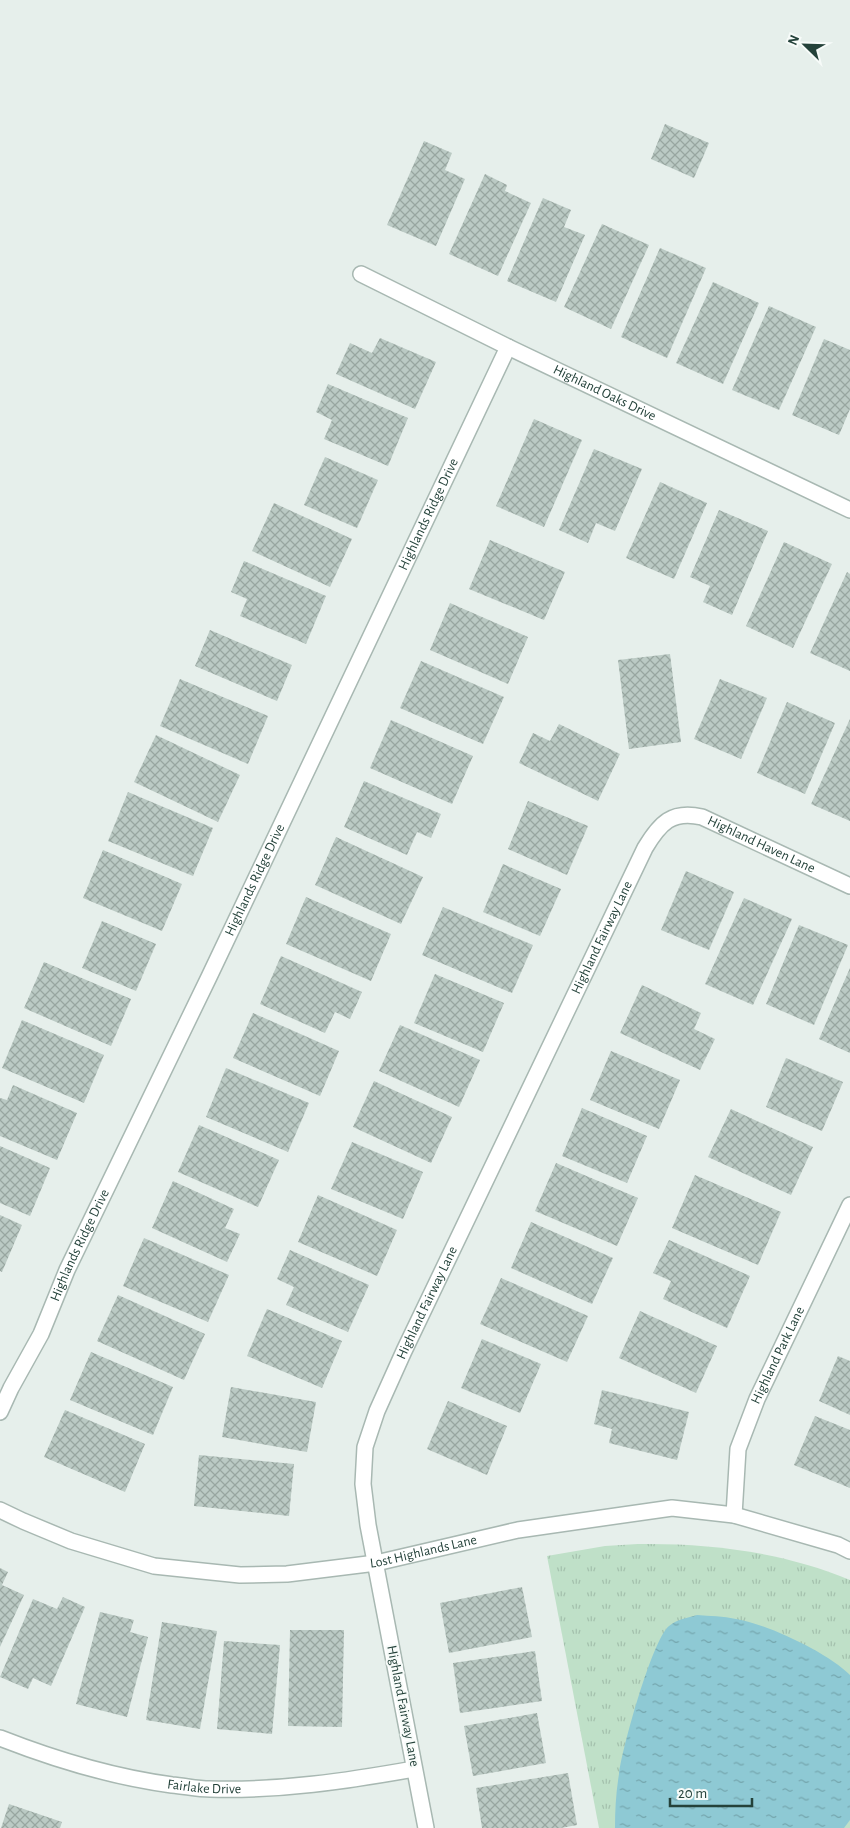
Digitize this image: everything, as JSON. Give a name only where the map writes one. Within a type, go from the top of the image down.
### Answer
[{"type":"street","name":"Highland Oaks Drive","points":[[361,274],[508,347],[850,510]]},
{"type":"street","name":"Highlands Ridge Drive","points":[[0,1412],[11,1388],[42,1334],[67,1270],[214,968],[508,347]]},
{"type":"street","name":"Highland Haven Lane","points":[[670,818],[688,814],[702,817],[850,886]]},
{"type":"street","name":"Highland Fairway Lane","points":[[426,1828],[368,1525],[363,1484],[365,1446],[377,1411],[404,1351],[645,848],[655,831],[670,818]]},
{"type":"street","name":"Highland Park Lane","points":[[734,1515],[738,1449],[757,1399],[850,1205]]},
{"type":"street","name":"Lost Highlands Lane","points":[[0,1510],[23,1522],[71,1541],[154,1566],[240,1575],[286,1574],[376,1564],[518,1530],[672,1508],[734,1515],[838,1545],[850,1551]]},
{"type":"street","name":"Fairlake Drive","points":[[0,1738],[68,1763],[113,1775],[208,1789],[260,1789],[311,1785],[414,1769]]},
{"type":"green space","points":[[638,1544],[692,1545],[746,1551],[799,1562],[850,1580],[850,1828],[599,1828],[547,1556],[605,1546]]},
{"type":"water","points":[[697,1615],[731,1618],[780,1633],[827,1658],[850,1675],[850,1820],[844,1828],[615,1828],[616,1794],[621,1761],[646,1672],[662,1635],[669,1626],[679,1620]]},
{"type":"building","points":[[665,124],[709,143],[694,178],[651,159]]},
{"type":"building","points":[[424,141],[452,153],[445,170],[465,179],[436,246],[387,225]]},
{"type":"building","points":[[485,174],[507,185],[505,191],[531,203],[498,276],[449,254]]},
{"type":"building","points":[[543,198],[571,210],[564,227],[585,235],[556,302],[507,281]]},
{"type":"building","points":[[602,224],[649,245],[611,329],[564,307]]},
{"type":"building","points":[[660,248],[706,268],[667,358],[621,337]]},
{"type":"building","points":[[713,282],[759,303],[723,384],[676,363]]},
{"type":"building","points":[[769,306],[816,327],[779,410],[732,390]]},
{"type":"building","points":[[380,338],[436,362],[415,409],[336,374],[350,343],[372,353]]},
{"type":"building","points":[[824,339],[850,350],[850,409],[839,435],[792,415]]},
{"type":"building","points":[[328,384],[408,418],[388,466],[324,439],[332,420],[316,412]]},
{"type":"building","points":[[534,419],[582,440],[544,527],[496,506]]},
{"type":"building","points":[[594,449],[642,469],[615,531],[596,523],[588,543],[559,530]]},
{"type":"building","points":[[325,457],[378,480],[357,528],[304,505]]},
{"type":"building","points":[[660,482],[707,503],[674,579],[626,558]]},
{"type":"building","points":[[274,503],[352,539],[330,587],[252,551]]},
{"type":"building","points":[[719,510],[768,531],[732,615],[703,602],[710,586],[690,577]]},
{"type":"building","points":[[490,540],[565,572],[544,620],[469,589]]},
{"type":"building","points":[[784,542],[832,564],[793,648],[746,626]]},
{"type":"building","points":[[244,561],[326,596],[306,644],[240,616],[247,599],[231,592]]},
{"type":"building","points":[[847,572],[850,574],[850,671],[810,653]]},
{"type":"building","points":[[450,603],[528,637],[508,684],[430,650]]},
{"type":"building","points":[[210,630],[292,665],[277,701],[195,666]]},
{"type":"building","points":[[670,654],[681,742],[629,749],[618,660]]},
{"type":"building","points":[[421,661],[504,697],[483,744],[400,708]]},
{"type":"building","points":[[180,679],[268,716],[248,764],[160,726]]},
{"type":"building","points":[[720,679],[767,698],[741,759],[694,739]]},
{"type":"building","points":[[787,702],[835,723],[805,794],[757,773]]},
{"type":"building","points":[[850,719],[850,821],[811,804]]},
{"type":"building","points":[[391,720],[473,756],[452,804],[370,768]]},
{"type":"building","points":[[559,724],[620,754],[598,801],[519,763],[533,733],[550,741]]},
{"type":"building","points":[[156,735],[240,775],[218,822],[134,782]]},
{"type":"building","points":[[364,781],[441,814],[431,838],[417,832],[407,855],[344,827]]},
{"type":"building","points":[[128,792],[213,828],[193,876],[108,841]]},
{"type":"building","points":[[528,801],[588,826],[567,875],[508,849]]},
{"type":"building","points":[[336,837],[423,877],[401,924],[315,885]]},
{"type":"building","points":[[103,850],[182,884],[162,931],[83,898]]},
{"type":"building","points":[[503,864],[561,889],[540,936],[483,912]]},
{"type":"building","points":[[686,871],[734,892],[709,950],[661,930]]},
{"type":"building","points":[[306,897],[391,934],[371,981],[286,944]]},
{"type":"building","points":[[744,898],[792,919],[753,1005],[705,984]]},
{"type":"building","points":[[443,907],[533,945],[512,993],[422,955]]},
{"type":"building","points":[[102,921],[156,944],[136,991],[82,968]]},
{"type":"building","points":[[799,925],[848,945],[814,1025],[766,1004]]},
{"type":"building","points":[[281,956],[362,992],[350,1019],[335,1012],[325,1033],[260,1004]]},
{"type":"building","points":[[44,962],[131,999],[111,1046],[24,1008]]},
{"type":"building","points":[[850,968],[850,1053],[819,1039]]},
{"type":"building","points":[[435,974],[504,1003],[483,1052],[414,1023]]},
{"type":"building","points":[[642,985],[701,1013],[694,1029],[715,1039],[700,1070],[620,1033]]},
{"type":"building","points":[[253,1013],[339,1051],[320,1096],[233,1058]]},
{"type":"building","points":[[22,1020],[104,1055],[84,1103],[2,1068]]},
{"type":"building","points":[[400,1025],[480,1060],[459,1107],[379,1071]]},
{"type":"building","points":[[611,1051],[680,1080],[659,1129],[590,1100]]},
{"type":"building","points":[[786,1058],[843,1082],[822,1131],[766,1107]]},
{"type":"building","points":[[226,1068],[309,1103],[288,1152],[206,1117]]},
{"type":"building","points":[[374,1081],[452,1117],[431,1163],[353,1127]]},
{"type":"building","points":[[13,1085],[77,1113],[57,1160],[0,1136],[0,1098],[7,1100]]},
{"type":"building","points":[[582,1108],[647,1136],[627,1183],[562,1156]]},
{"type":"building","points":[[731,1109],[813,1147],[791,1195],[708,1157]]},
{"type":"building","points":[[199,1125],[279,1160],[258,1207],[178,1172]]},
{"type":"building","points":[[352,1142],[423,1172],[403,1219],[331,1189]]},
{"type":"building","points":[[0,1146],[50,1168],[30,1216],[0,1203]]},
{"type":"building","points":[[556,1163],[638,1198],[617,1246],[535,1211]]},
{"type":"building","points":[[695,1175],[781,1212],[758,1265],[672,1228]]},
{"type":"building","points":[[173,1181],[234,1209],[225,1228],[240,1234],[227,1262],[152,1228]]},
{"type":"building","points":[[318,1195],[397,1230],[377,1276],[298,1242]]},
{"type":"building","points":[[0,1215],[22,1225],[2,1272],[0,1271]]},
{"type":"building","points":[[531,1222],[613,1258],[592,1304],[511,1268]]},
{"type":"building","points":[[144,1238],[229,1275],[208,1322],[123,1286]]},
{"type":"building","points":[[669,1240],[750,1276],[727,1328],[663,1299],[671,1281],[653,1273]]},
{"type":"building","points":[[290,1250],[369,1285],[348,1332],[286,1305],[294,1287],[277,1279]]},
{"type":"building","points":[[501,1278],[588,1316],[567,1362],[480,1324]]},
{"type":"building","points":[[118,1295],[205,1334],[184,1380],[97,1341]]},
{"type":"building","points":[[267,1309],[342,1341],[322,1388],[247,1356]]},
{"type":"building","points":[[640,1311],[717,1346],[696,1393],[619,1358]]},
{"type":"building","points":[[482,1339],[541,1364],[520,1413],[461,1388]]},
{"type":"building","points":[[91,1352],[173,1387],[153,1435],[70,1400]]},
{"type":"building","points":[[838,1356],[850,1361],[850,1415],[819,1401]]},
{"type":"building","points":[[231,1387],[316,1402],[307,1452],[222,1437]]},
{"type":"building","points":[[602,1390],[689,1412],[677,1460],[609,1443],[612,1429],[594,1424]]},
{"type":"building","points":[[448,1401],[507,1426],[487,1475],[427,1449]]},
{"type":"building","points":[[65,1410],[145,1444],[125,1492],[44,1457]]},
{"type":"building","points":[[815,1416],[850,1430],[850,1488],[794,1465]]},
{"type":"building","points":[[199,1455],[294,1464],[289,1516],[194,1506]]},
{"type":"building","points":[[0,1568],[8,1572],[2,1585],[24,1595],[0,1647]]},
{"type":"building","points":[[522,1587],[532,1637],[449,1653],[440,1603]]},
{"type":"building","points":[[63,1597],[85,1607],[51,1686],[33,1678],[28,1689],[0,1677],[33,1599],[57,1609]]},
{"type":"building","points":[[100,1612],[134,1620],[130,1632],[148,1637],[127,1717],[76,1704]]},
{"type":"building","points":[[162,1622],[217,1631],[200,1729],[146,1720]]},
{"type":"building","points":[[290,1630],[344,1630],[342,1727],[288,1726]]},
{"type":"building","points":[[224,1641],[280,1645],[272,1734],[217,1729]]},
{"type":"building","points":[[535,1651],[542,1701],[460,1713],[453,1663]]},
{"type":"building","points":[[537,1713],[546,1763],[473,1776],[464,1726]]},
{"type":"building","points":[[568,1773],[577,1825],[561,1828],[482,1828],[476,1788]]},
{"type":"building","points":[[9,1804],[62,1822],[60,1828],[1,1828]]}]
